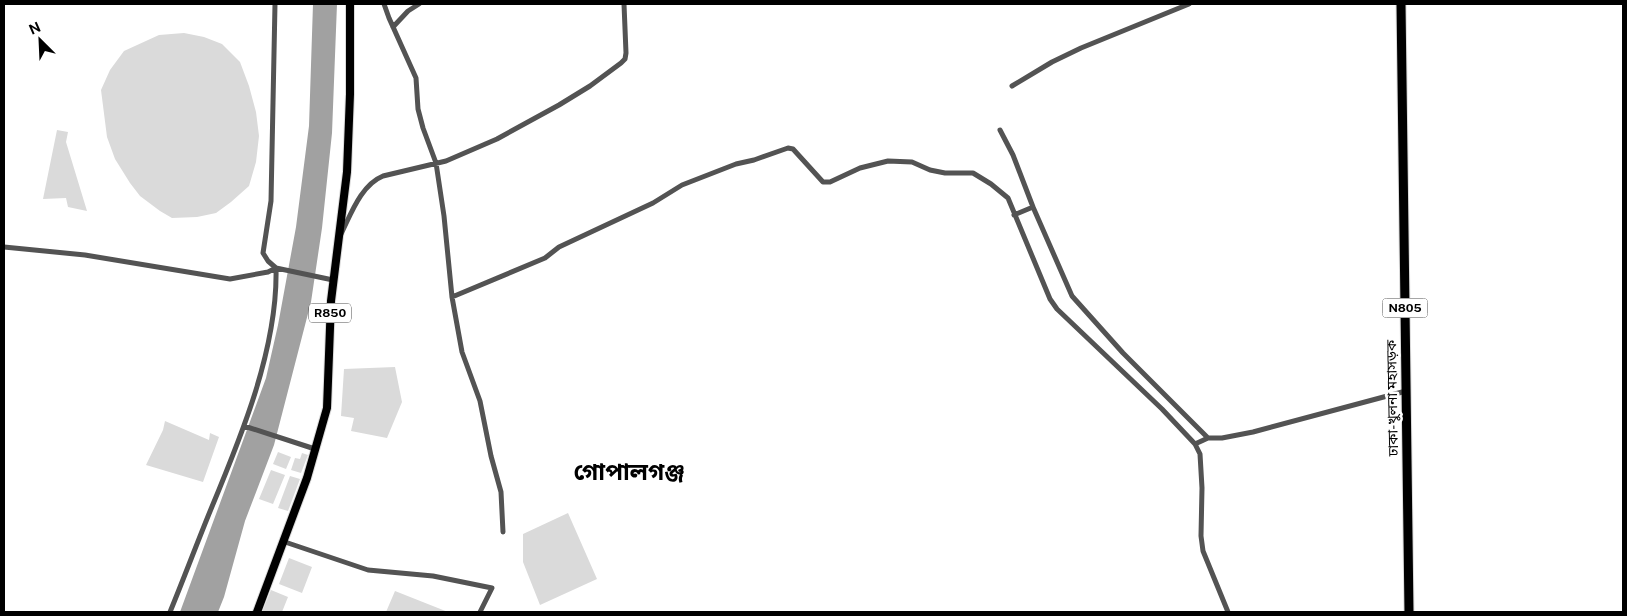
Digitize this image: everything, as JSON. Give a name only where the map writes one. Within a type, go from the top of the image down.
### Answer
[{"type":"highway","name":"ঢাকা-খুলনা মহাসড়ক","points":[[1402,4],[1409,612]]},
{"type":"main road","name":"R850","points":[[257,612],[308,478],[327,408],[333,280],[347,172],[349,137],[350,4]]},
{"type":"street","points":[[275,4],[271,201],[262,253],[268,261],[279,269],[333,280]]},
{"type":"street","points":[[384,4],[416,78],[418,109],[436,163],[444,216],[452,297],[462,352],[480,400],[491,456],[501,492],[503,532]]},
{"type":"street","points":[[393,27],[408,11],[419,4]]},
{"type":"street","points":[[339,239],[359,199],[365,190],[376,180],[383,176],[446,160],[478,148],[567,101],[614,70],[625,59],[624,5],[630,4]]},
{"type":"street","points":[[1012,86],[1052,62],[1082,48],[1189,4]]},
{"type":"street","points":[[1000,130],[1013,154],[1032,207],[1072,296],[1123,353],[1207,438]]},
{"type":"street","points":[[452,297],[546,258],[559,247],[653,203],[682,185],[736,164],[788,148],[793,149],[823,182],[830,182],[860,168],[888,161],[912,162],[930,170],[945,173],[973,173],[1008,198],[1050,299],[1057,308],[1196,444],[1200,454],[1202,488],[1201,536],[1203,551],[1228,612]]},
{"type":"street","points":[[1016,214],[1032,207]]},
{"type":"street","points":[[4,247],[85,255],[230,278],[279,269]]},
{"type":"street","points":[[170,612],[244,426],[259,380],[274,312],[279,269]]},
{"type":"street","points":[[1196,444],[1207,438],[1222,438],[1253,432],[1406,391]]},
{"type":"street","points":[[244,426],[315,449]]},
{"type":"street","points":[[285,542],[368,570],[433,576],[492,588],[480,612]]},
{"type":"shaded area","points":[[313,4],[337,4],[332,133],[322,228],[311,302],[274,445],[245,521],[218,612],[180,612],[266,378],[278,325],[296,227],[309,126]]},
{"type":"shaded area","points":[[184,33],[204,37],[222,44],[240,62],[256,112],[259,136],[256,162],[249,186],[216,213],[197,217],[172,218],[140,196],[115,159],[107,137],[101,90],[110,70],[124,51],[159,35]]},
{"type":"shaded area","points":[[57,130],[68,132],[66,142],[87,211],[68,207],[66,198],[43,199]]},
{"type":"shaded area","points":[[395,367],[402,402],[387,438],[351,431],[354,418],[341,416],[344,369]]},
{"type":"shaded area","points":[[165,421],[209,440],[210,433],[219,437],[203,482],[146,465],[163,430]]},
{"type":"shaded area","points":[[278,452],[291,457],[286,469],[273,464]]},
{"type":"shaded area","points":[[302,453],[308,455],[301,473],[291,470],[295,458],[300,459]]},
{"type":"shaded area","points":[[271,470],[285,475],[273,504],[259,499]]},
{"type":"shaded area","points":[[290,476],[300,479],[288,511],[278,508]]},
{"type":"shaded area","points":[[568,513],[597,579],[540,605],[523,562],[523,534]]},
{"type":"shaded area","points":[[289,558],[312,567],[302,593],[279,584]]},
{"type":"shaded area","points":[[271,590],[288,597],[282,612],[262,612]]},
{"type":"shaded area","points":[[395,591],[448,612],[386,612]]},
{"type":"district","name":"গোপালগঞ্জ","points":[[629,471]]}]
